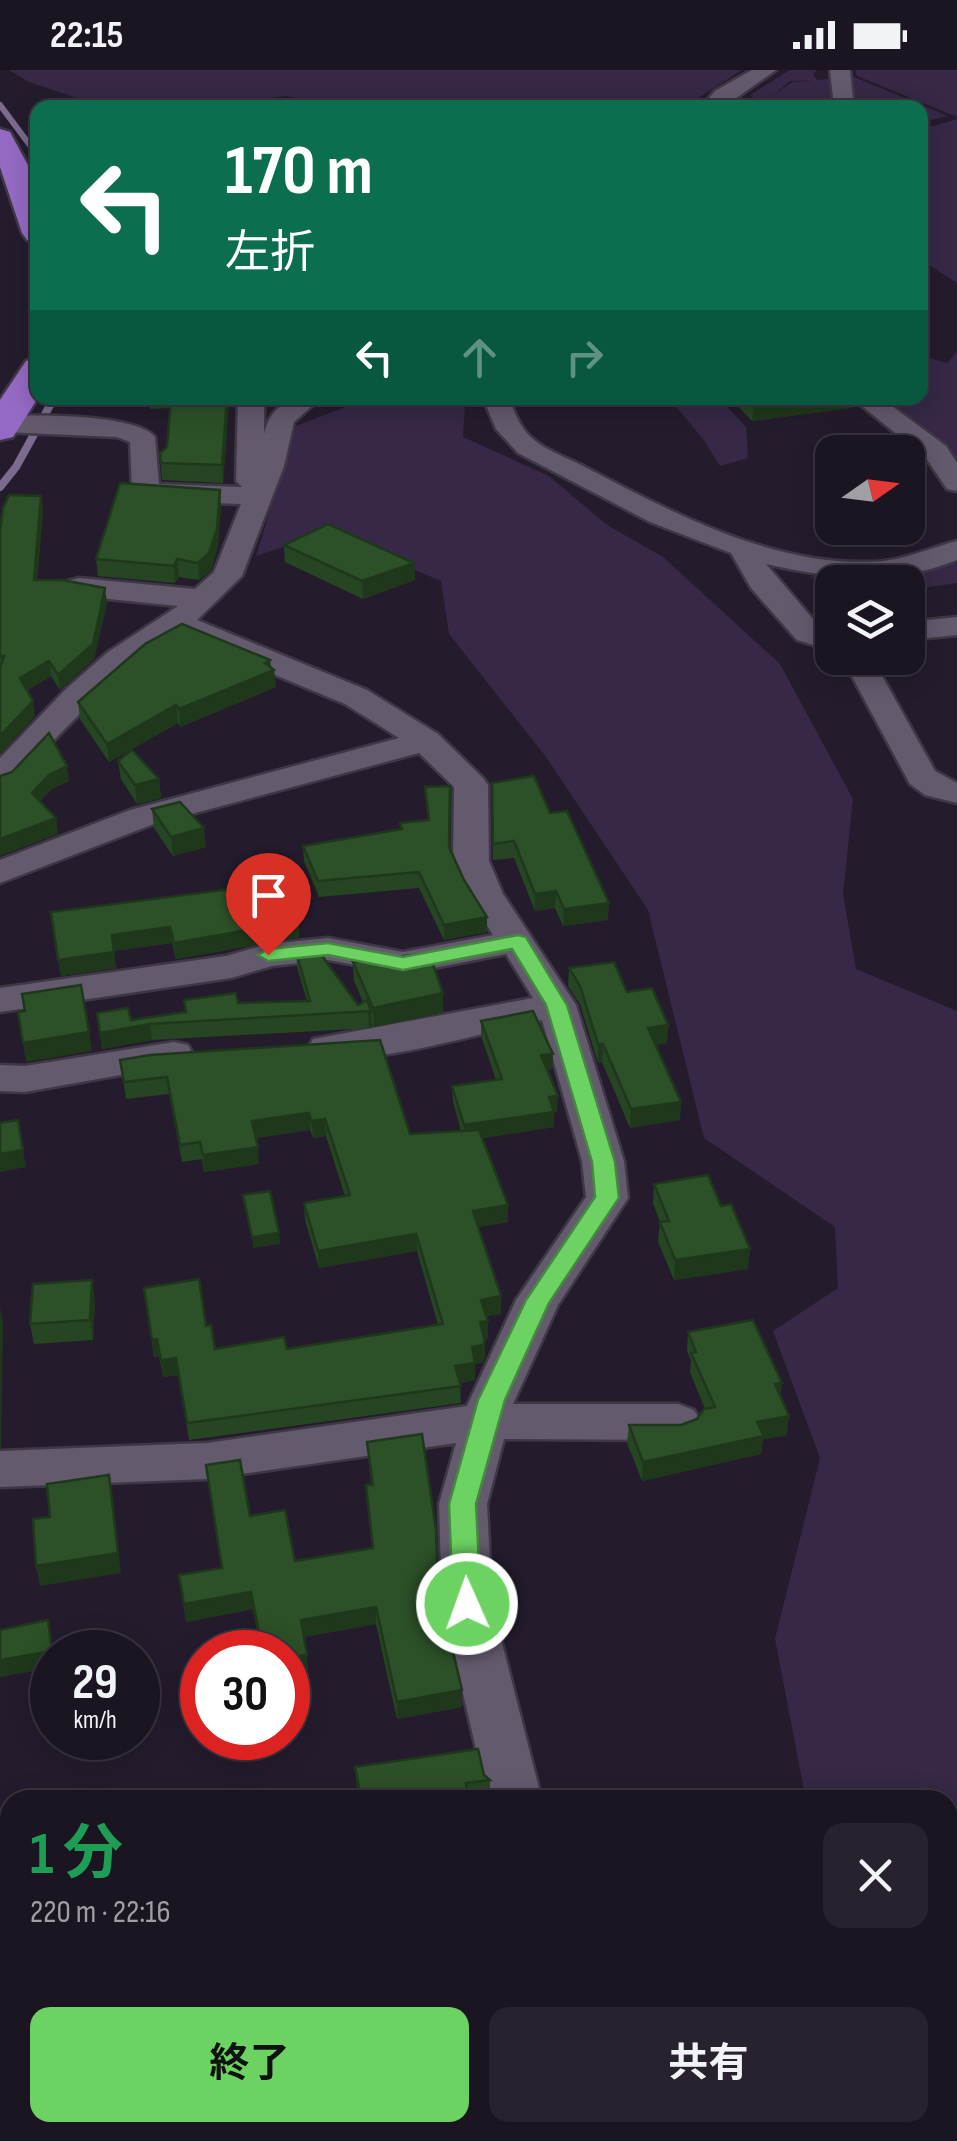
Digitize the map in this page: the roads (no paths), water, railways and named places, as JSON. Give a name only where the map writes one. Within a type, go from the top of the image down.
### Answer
[{"type":"highway","points":[[0,138],[30,209]]},
{"type":"highway","points":[[2,426],[30,382]]},
{"type":"street","points":[[718,100],[766,70]]},
{"type":"street","points":[[840,70],[843,100]]},
{"type":"street","points":[[251,405],[253,500]]},
{"type":"street","points":[[0,778],[77,696],[119,658],[189,611],[227,576],[282,419],[299,405]]},
{"type":"street","points":[[500,405],[518,442],[641,510],[743,550],[790,562],[848,569],[891,568],[942,559],[957,550]]},
{"type":"street","points":[[873,405],[936,452],[957,483]]},
{"type":"street","points":[[2,426],[120,429],[142,437],[147,447],[143,474],[146,488],[156,493],[253,500]]},
{"type":"street","points":[[743,550],[762,582],[808,633],[815,635]]},
{"type":"street","points":[[79,587],[189,611],[356,696],[426,740],[471,785],[470,861],[485,894],[556,1005],[604,1162],[607,1198],[538,1300],[486,1421],[463,1504],[467,1604],[513,1790]]},
{"type":"street","points":[[925,629],[957,626]]},
{"type":"street","points":[[866,675],[922,777],[950,789]]},
{"type":"street","points":[[0,872],[142,817],[426,740]]},
{"type":"street","points":[[0,1000],[231,967],[268,955],[328,949],[403,963],[518,942]]},
{"type":"street","points":[[294,1051],[368,1044],[556,1005]]},
{"type":"street","points":[[0,1078],[25,1079],[152,1056],[209,1052]]},
{"type":"street","points":[[0,1469],[207,1461],[486,1421],[678,1422]]},
{"type":"waterway","points":[[0,105],[30,145]]},
{"type":"waterway","points":[[0,487],[16,467],[50,405]]}]
